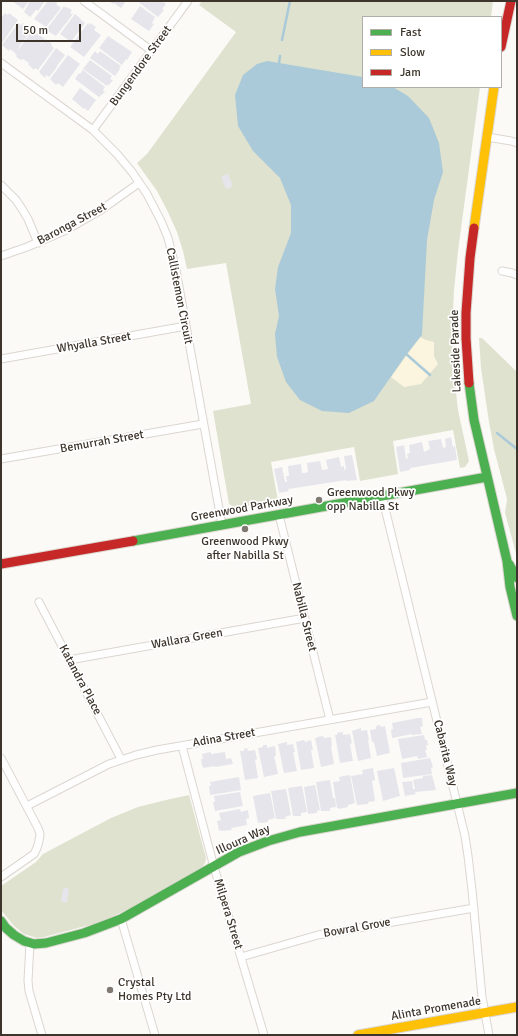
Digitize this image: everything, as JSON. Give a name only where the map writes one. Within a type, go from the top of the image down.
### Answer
[{"type":"street","points":[[84,1],[152,51]]},
{"type":"street","name":"Bungendore Street","points":[[93,130],[188,1]]},
{"type":"street","points":[[502,42],[511,1]]},
{"type":"street","name":"Callistemon Circuit","points":[[1,63],[93,130],[117,154],[139,183],[154,207],[168,238],[176,270],[222,525]]},
{"type":"street","name":"Lakeside Parade","points":[[494,88],[486,137],[468,283],[466,338],[469,385],[477,436],[507,561],[510,587],[517,616]]},
{"type":"street","points":[[486,137],[517,143]]},
{"type":"street","name":"Baronga Street","points":[[1,256],[38,243],[66,230],[101,210],[139,183]]},
{"type":"street","points":[[1,185],[16,200],[22,209],[38,243]]},
{"type":"street","points":[[502,271],[517,275]]},
{"type":"street","name":"Whyalla Street","points":[[1,359],[186,326]]},
{"type":"street","name":"Bemurrah Street","points":[[1,459],[203,424]]},
{"type":"street","name":"Greenwood Parkway","points":[[1,564],[487,477]]},
{"type":"street","name":"Cabarita Way","points":[[382,496],[457,804],[468,856],[482,997],[489,1035]]},
{"type":"street","name":"Nabilla Street","points":[[279,515],[330,720]]},
{"type":"street","name":"Lakeside Parade","points":[[507,561],[517,578]]},
{"type":"street","name":"Katandra Place","points":[[39,602],[121,759]]},
{"type":"street","name":"Wallara Green","points":[[69,660],[305,618]]},
{"type":"street","name":"Adina Street","points":[[27,806],[98,769],[121,759],[157,750],[432,702]]},
{"type":"street","name":"Milpera Street","points":[[182,746],[214,867],[264,1035]]},
{"type":"street","points":[[1,877],[34,854],[40,842],[38,828],[2,761]]},
{"type":"street","name":"Illoura Way","points":[[30,943],[46,943],[62,939],[84,933],[121,919],[247,849],[280,837],[517,793]]},
{"type":"street","name":"Bowral Grove","points":[[241,957],[318,935],[474,908]]},
{"type":"street","points":[[121,919],[155,1035]]},
{"type":"street","points":[[1,921],[14,935],[30,943],[28,981],[29,991],[43,1034]]},
{"type":"street","name":"Alinta Promenade","points":[[358,1035],[378,1033],[517,1007]]},
{"type":"green space","points":[[202,1],[493,1],[491,16],[362,16],[362,88],[480,88],[458,251],[452,331],[453,365],[458,410],[469,461],[465,467],[460,468],[453,430],[393,441],[398,474],[360,481],[354,447],[271,462],[278,501],[235,508],[229,504],[213,411],[251,404],[226,263],[187,269],[177,232],[167,210],[157,191],[137,163],[147,154],[236,32],[199,5]]},
{"type":"green space","points":[[479,338],[482,338],[517,372],[517,557],[505,513],[507,499],[494,449],[489,422],[481,368]]},
{"type":"green space","points":[[189,795],[206,858],[202,867],[131,908],[113,916],[93,924],[44,937],[37,938],[24,934],[14,926],[1,910],[1,886],[36,862],[43,854],[111,818],[138,807]]},
{"type":"sand","points":[[420,337],[434,342],[434,356],[438,364],[421,384],[404,387],[391,377]]},
{"type":"water","points":[[267,61],[362,77],[362,88],[395,88],[408,96],[429,118],[439,143],[443,172],[434,200],[427,240],[422,335],[374,401],[349,413],[322,411],[300,400],[286,382],[277,357],[275,334],[279,316],[275,289],[278,267],[291,233],[291,205],[280,178],[253,151],[238,126],[235,95],[243,75],[257,64]]},
{"type":"building","points":[[12,1],[29,1],[23,9]]},
{"type":"building","points":[[30,1],[45,1],[38,11],[36,10],[30,17],[24,12]]},
{"type":"building","points":[[48,1],[58,1],[56,4],[61,8],[46,27],[34,19]]},
{"type":"building","points":[[109,1],[126,1],[121,8]]},
{"type":"building","points":[[137,1],[162,1],[166,4],[162,9],[164,10],[158,17]]},
{"type":"building","points":[[64,6],[72,10],[70,13],[73,14],[56,36],[46,30]]},
{"type":"building","points":[[140,6],[155,17],[152,23],[154,24],[149,31],[131,19]]},
{"type":"building","points":[[5,13],[8,15],[9,13],[18,20],[1,43],[1,18]]},
{"type":"building","points":[[75,14],[85,23],[71,42],[60,34]]},
{"type":"building","points":[[18,23],[21,25],[23,23],[32,30],[20,45],[18,50],[31,32],[34,35],[36,33],[45,39],[38,49],[46,39],[54,48],[38,70],[35,68],[34,70],[28,64],[29,63],[16,57],[16,53],[10,49],[9,51],[2,45]]},
{"type":"building","points":[[88,23],[96,27],[94,30],[101,35],[84,57],[70,47]]},
{"type":"building","points":[[108,36],[132,52],[122,65],[99,48]]},
{"type":"building","points":[[56,48],[65,55],[49,77],[46,75],[45,78],[39,72]]},
{"type":"building","points":[[95,51],[98,54],[100,51],[121,66],[115,76],[90,58]]},
{"type":"building","points":[[68,55],[80,64],[63,87],[58,83],[56,85],[50,79]]},
{"type":"building","points":[[90,60],[112,76],[110,79],[113,80],[109,85],[108,84],[107,86],[83,69]]},
{"type":"building","points":[[83,70],[105,87],[103,90],[105,92],[99,97],[75,79]]},
{"type":"building","points":[[80,88],[96,100],[88,111],[72,99]]},
{"type":"building","points":[[227,174],[233,186],[226,189],[221,177]]},
{"type":"building","points":[[451,437],[453,447],[455,446],[457,460],[410,468],[410,470],[400,472],[396,447],[404,445],[406,459],[408,458],[407,454],[410,453],[409,445],[422,442],[424,452],[430,449],[428,441],[441,439],[443,448],[446,447],[445,439]]},
{"type":"building","points":[[352,455],[357,480],[346,480],[288,489],[289,491],[279,493],[274,469],[282,467],[285,482],[287,482],[286,476],[289,476],[288,466],[301,464],[302,473],[305,473],[308,472],[307,463],[320,461],[322,470],[328,469],[326,460],[339,457],[341,467],[344,466],[344,470],[346,469],[344,456]]},
{"type":"building","points":[[422,718],[423,726],[420,727],[422,734],[412,734],[392,738],[392,723]]},
{"type":"building","points":[[380,725],[381,727],[385,726],[390,753],[377,756],[370,730],[376,729],[376,726]]},
{"type":"building","points":[[361,728],[361,731],[367,730],[371,758],[358,761],[352,731]]},
{"type":"building","points":[[343,732],[343,735],[350,734],[353,761],[340,763],[335,735]]},
{"type":"building","points":[[424,735],[428,745],[426,745],[427,750],[425,750],[427,757],[418,759],[417,756],[402,759],[398,739]]},
{"type":"building","points":[[323,736],[324,738],[331,737],[334,764],[321,767],[315,738]]},
{"type":"building","points":[[304,740],[305,742],[311,740],[314,768],[301,770],[296,742]]},
{"type":"building","points":[[287,742],[287,745],[293,744],[297,771],[284,773],[278,744]]},
{"type":"building","points":[[263,745],[267,745],[267,748],[275,746],[276,756],[274,756],[278,774],[264,777],[258,748],[263,747]]},
{"type":"building","points":[[247,748],[248,751],[255,750],[258,778],[245,780],[240,751],[244,751],[244,749]]},
{"type":"building","points":[[211,752],[211,754],[225,752],[226,759],[231,758],[233,764],[203,768],[201,759],[203,759],[202,754]]},
{"type":"building","points":[[430,758],[433,767],[431,768],[432,774],[403,778],[401,763]]},
{"type":"building","points":[[373,768],[375,780],[372,781],[375,801],[368,802],[368,804],[357,805],[351,776],[363,774],[362,770]]},
{"type":"building","points":[[394,768],[400,796],[383,801],[377,771]]},
{"type":"building","points":[[350,775],[355,803],[348,805],[348,807],[339,809],[337,808],[333,782],[340,781],[339,777]]},
{"type":"building","points":[[432,775],[436,790],[415,792],[416,794],[405,796],[402,782],[412,781],[413,789],[415,789],[413,780],[423,778],[423,776]]},
{"type":"building","points":[[239,777],[241,790],[210,794],[210,782]]},
{"type":"building","points":[[330,780],[336,807],[330,808],[330,811],[321,811],[316,782]]},
{"type":"building","points":[[315,785],[320,810],[317,811],[317,813],[308,814],[304,787]]},
{"type":"building","points":[[302,786],[307,812],[301,813],[301,816],[293,816],[288,788]]},
{"type":"building","points":[[286,789],[291,815],[285,817],[286,819],[276,819],[271,791]]},
{"type":"building","points":[[240,792],[243,806],[215,811],[213,802],[215,802],[214,796]]},
{"type":"building","points":[[270,793],[275,818],[268,820],[268,822],[258,823],[253,796]]},
{"type":"building","points":[[240,809],[241,812],[248,810],[249,818],[246,819],[247,825],[231,828],[232,830],[219,831],[217,821],[221,820],[219,813]]},
{"type":"building","points":[[64,888],[69,889],[66,903],[61,901]]},
{"type":"waterway","points":[[282,40],[290,1]]},
{"type":"waterway","points":[[280,56],[280,65]]},
{"type":"waterway","points":[[405,353],[430,375]]},
{"type":"waterway","points":[[497,433],[517,449]]},
{"type":"traffic: fast","points":[[469,383],[474,420],[507,561],[510,587],[517,616]]},
{"type":"traffic: fast","points":[[133,541],[487,477]]},
{"type":"traffic: fast","points":[[509,564],[517,578]]},
{"type":"traffic: fast","points":[[1,921],[14,935],[24,941],[34,944],[46,943],[84,933],[121,919],[239,852],[268,841],[300,832],[517,793]]},
{"type":"traffic: slow","points":[[474,228],[494,88]]},
{"type":"traffic: slow","points":[[358,1035],[517,1007]]},
{"type":"traffic: jam","points":[[502,42],[511,1]]},
{"type":"traffic: jam","points":[[469,383],[466,313],[474,228]]},
{"type":"traffic: jam","points":[[1,564],[133,541]]},
{"type":"place","name":"Greenwood Pkwy opp Nabilla St","points":[[319,500]]},
{"type":"place","name":"Greenwood Pkwy after Nabilla St","points":[[245,529]]},
{"type":"place","name":"Crystal Homes Pty Ltd","points":[[110,990]]}]
